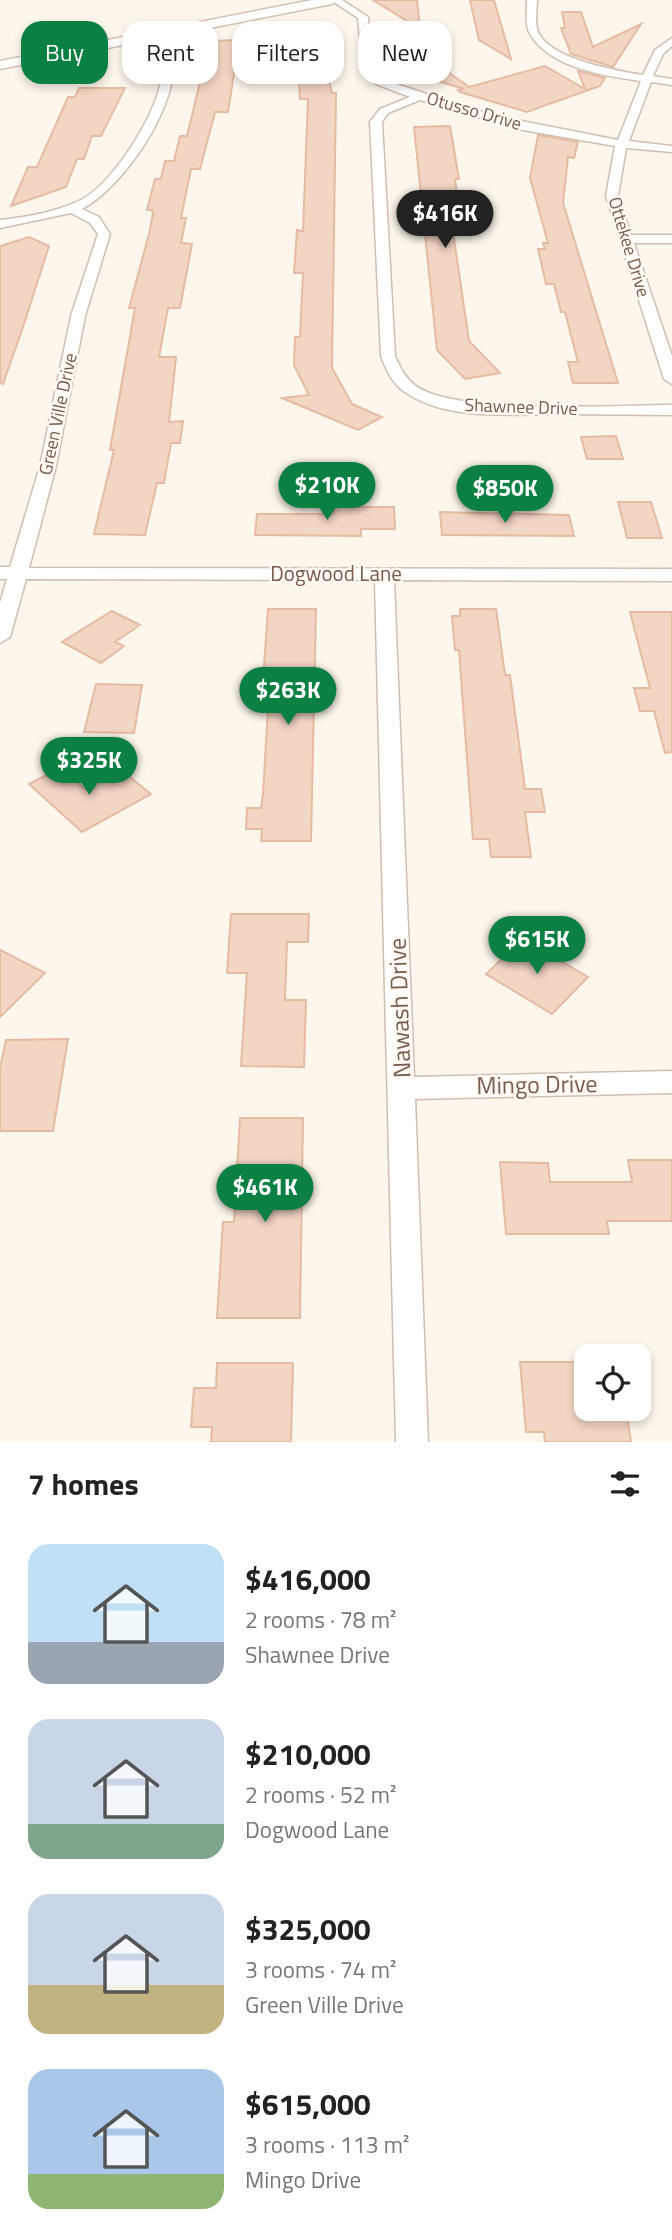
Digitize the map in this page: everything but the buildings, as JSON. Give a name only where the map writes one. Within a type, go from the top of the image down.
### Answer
[{"type":"main road","points":[[218,22],[334,0]]},
{"type":"main road","points":[[0,65],[122,40]]},
{"type":"street","name":"Otusso Drive","points":[[334,0],[363,17],[367,70],[371,76],[422,96],[525,127],[622,144],[672,149]]},
{"type":"street","points":[[532,0],[532,30],[551,50],[594,68],[672,82]]},
{"type":"street","name":"Ottekee Drive","points":[[672,41],[659,52],[647,79],[622,144],[612,180],[611,196],[672,379]]},
{"type":"street","points":[[0,223],[71,208],[108,186],[137,144],[160,100],[165,84]]},
{"type":"street","name":"Shawnee Drive","points":[[422,96],[384,111],[376,122],[388,356],[394,375],[408,388],[430,398],[473,408],[672,410]]},
{"type":"street","name":"Green Ville Drive","points":[[0,637],[9,573],[48,466],[78,316],[104,234],[95,220],[71,208]]},
{"type":"street","points":[[624,239],[672,239]]},
{"type":"street","name":"Dogwood Lane","points":[[9,573],[672,575]]},
{"type":"street","name":"Nawash Drive","points":[[384,574],[412,1442]]},
{"type":"street","name":"Mingo Drive","points":[[402,1088],[672,1082]]}]
